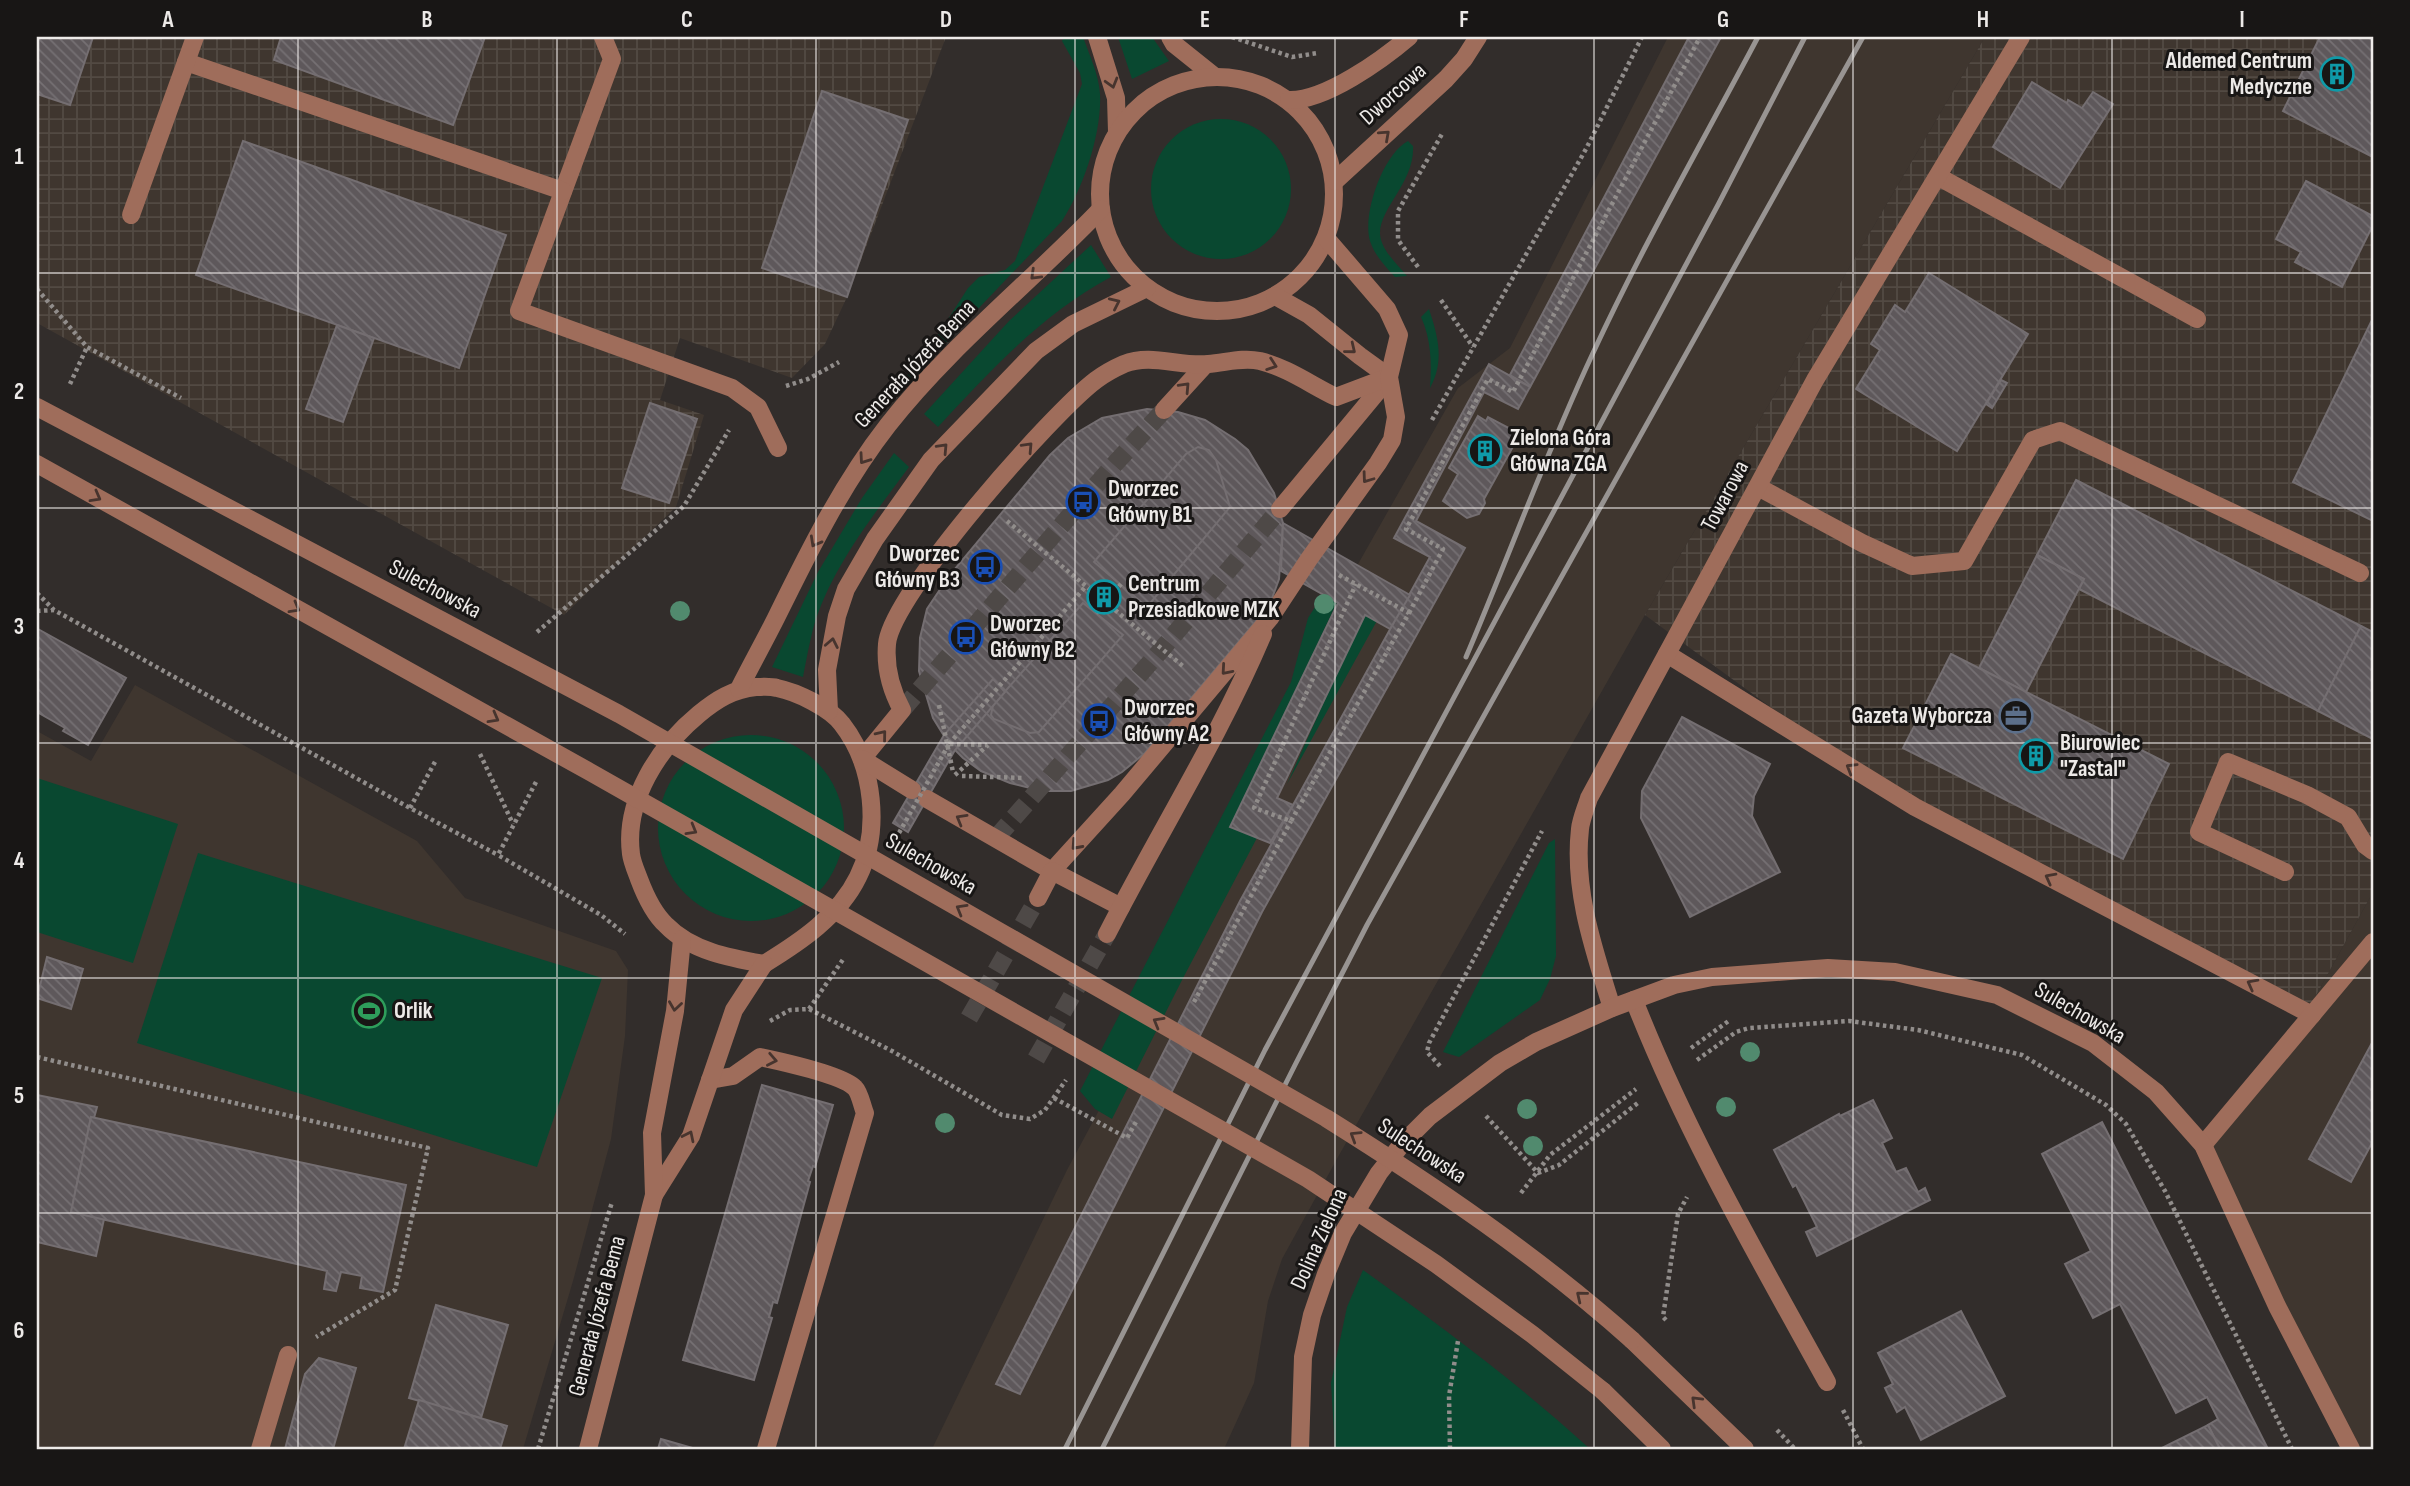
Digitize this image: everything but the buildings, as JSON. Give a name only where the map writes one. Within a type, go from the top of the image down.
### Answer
[{"type":"street","points":[[131,215],[195,37]]},
{"type":"street","points":[[603,37],[612,58],[519,311],[732,388],[758,407],[778,448]]},
{"type":"street","points":[[1097,37],[1116,98],[1117,132]]},
{"type":"street","points":[[1170,37],[1174,44],[1214,76]]},
{"type":"street","name":"Dworcowa","points":[[1289,100],[1312,96],[1359,75],[1409,37]]},
{"type":"street","name":"Dworcowa","points":[[1335,181],[1446,79],[1464,59],[1478,37]]},
{"type":"street","name":"Towarowa","points":[[1612,1008],[1587,928],[1581,879],[1580,827],[1589,798],[1815,380],[2020,39]]},
{"type":"street","points":[[186,62],[563,191]]},
{"type":"street","points":[[1214,76],[1240,78],[1266,86],[1289,100],[1311,123],[1327,150],[1335,181],[1334,210],[1326,238],[1314,261],[1297,281],[1275,296],[1244,309],[1210,311],[1177,304],[1147,288],[1125,267],[1108,239],[1101,209],[1100,182],[1106,156],[1117,132],[1135,109],[1159,92],[1185,80],[1214,76]]},
{"type":"street","points":[[1938,177],[2197,318]]},
{"type":"street","name":"Generała Józefa Bema","points":[[739,689],[799,571],[865,456],[935,371],[1101,209]]},
{"type":"street","points":[[1038,898],[1052,871],[1122,794],[1270,618],[1392,440],[1396,417],[1389,377],[1399,335],[1387,309],[1326,238]]},
{"type":"street","points":[[829,711],[829,657],[846,589],[875,539],[932,460],[1036,351],[1073,324],[1147,288]]},
{"type":"street","points":[[1275,296],[1309,314],[1389,377]]},
{"type":"street","points":[[862,760],[902,710],[890,688],[886,643],[898,615],[941,552],[1023,451],[1058,414],[1097,380],[1126,363],[1163,359],[1205,365],[1235,359],[1259,360],[1293,372],[1336,397],[1389,377]]},
{"type":"street","points":[[1164,410],[1205,365]]},
{"type":"street","points":[[1280,509],[1389,377]]},
{"type":"street","name":"Sulechowska","points":[[37,407],[619,714],[1326,1118],[1467,1210],[1560,1279],[1632,1340],[1745,1449]]},
{"type":"street","points":[[1758,487],[1862,543],[1912,566],[1964,561],[2033,440],[2060,431],[2361,573]]},
{"type":"street","points":[[37,464],[602,779],[1308,1179],[1436,1264],[1533,1335],[1603,1391],[1662,1449]]},
{"type":"street","points":[[1107,934],[1238,692],[1270,618]]},
{"type":"street","points":[[1667,654],[1915,807],[2312,1015]]},
{"type":"street","points":[[777,688],[829,711],[842,724],[862,760],[870,792],[870,840],[858,877],[840,904],[813,932],[764,964],[706,950],[681,939],[664,924],[645,895],[631,855],[634,807],[652,767],[681,729],[710,705],[739,689],[777,688]]},
{"type":"street","points":[[862,760],[1052,871],[1121,907]]},
{"type":"street","points":[[2285,872],[2199,832],[2228,762],[2307,795],[2348,817],[2365,845],[2373,852]]},
{"type":"street","name":"Generała Józefa Bema","points":[[588,1449],[654,1195],[652,1133],[675,1011],[681,939]]},
{"type":"street","points":[[2203,1145],[2373,942]]},
{"type":"street","name":"Generała Józefa Bema","points":[[654,1195],[691,1136],[734,1010],[764,964]]},
{"type":"street","name":"Sulechowska","points":[[1612,1008],[1674,985],[1712,977],[1828,968],[1895,972],[1997,995],[2093,1043],[2156,1092],[2203,1145],[2277,1306],[2351,1449]]},
{"type":"street","points":[[1634,1000],[1664,1075],[1707,1163],[1827,1382]]},
{"type":"street","name":"Dolina Zielona","points":[[1300,1449],[1303,1357],[1312,1315],[1343,1233],[1379,1173],[1402,1144],[1430,1116],[1471,1083],[1536,1042],[1612,1008]]},
{"type":"street","points":[[710,1080],[733,1076],[760,1057],[844,1080],[856,1088],[865,1113],[766,1449]]},
{"type":"street","points":[[260,1449],[288,1355]]},
{"type":"path","points":[[1232,37],[1292,57],[1325,51]]},
{"type":"path","points":[[1194,1003],[1443,549],[1406,529],[1488,379],[1513,392],[1700,37]]},
{"type":"path","points":[[1418,267],[1398,240],[1398,211],[1446,129]]},
{"type":"path","points":[[37,289],[88,347],[181,398]]},
{"type":"path","points":[[1441,300],[1473,347]]},
{"type":"path","points":[[530,638],[684,506],[728,431],[785,387],[808,379],[839,362]]},
{"type":"path","points":[[1001,516],[1210,688]]},
{"type":"path","points":[[1329,570],[1409,613]]},
{"type":"path","points":[[1096,613],[1121,584]]},
{"type":"path","points":[[1292,821],[1254,808],[1356,584]]},
{"type":"path","points":[[899,834],[950,744],[1086,586]]},
{"type":"path","points":[[37,593],[54,610],[498,855],[601,915],[628,937]]},
{"type":"path","points":[[37,611],[54,610]]},
{"type":"path","points":[[938,701],[954,776]]},
{"type":"path","points":[[950,744],[988,745],[954,776]]},
{"type":"path","points":[[480,752],[513,824]]},
{"type":"path","points":[[410,808],[436,760]]},
{"type":"path","points":[[954,776],[1025,778]]},
{"type":"path","points":[[498,855],[527,797]]},
{"type":"path","points":[[1441,1068],[1427,1052],[1429,1043],[1527,863]]},
{"type":"path","points":[[1538,1172],[1559,1165],[1730,1020]]},
{"type":"path","points":[[1521,1193],[1550,1155],[1664,1075],[1735,1032],[1749,1028],[1849,1021],[1918,1030],[2022,1055],[2094,1097],[2126,1124],[2165,1191],[2292,1449]]},
{"type":"path","points":[[37,1057],[428,1148],[395,1290],[288,1355]]},
{"type":"path","points":[[1054,1098],[1128,1138],[1138,1117]]},
{"type":"path","points":[[1486,1116],[1538,1172]]},
{"type":"path","points":[[538,1449],[614,1197]]},
{"type":"path","points":[[1663,1317],[1678,1214]]},
{"type":"path","points":[[1450,1449],[1449,1396],[1458,1342]]},
{"type":"path","points":[[1857,1437],[1863,1449]]},
{"type":"shaded area","points":[[37,37],[946,37],[847,297],[825,344],[792,378],[680,338],[660,400],[704,415],[676,507],[564,615],[37,323]]},
{"type":"shaded area","points":[[1668,37],[1985,37],[1645,615],[1282,1259],[1268,1301],[1254,1383],[1224,1449],[932,1449],[1067,1170],[1248,832],[1341,594],[1458,388],[1510,348]]},
{"type":"shaded area","points":[[1985,37],[2373,37],[2373,892],[2309,1008],[1889,794],[1645,615]]},
{"type":"shaded area","points":[[135,685],[417,841],[465,898],[616,951],[628,970],[625,1036],[611,1139],[573,1281],[523,1449],[37,1449],[37,731],[91,761]]},
{"type":"shaded area","points":[[2373,892],[2373,1449],[2350,1449],[2203,1145],[2309,1008]]},
{"type":"green space","points":[[1064,37],[1083,37],[1096,72],[1100,94],[1098,126],[1090,160],[1070,208],[1062,221],[893,398],[893,390],[923,358],[968,288],[979,277],[1005,270],[1015,261],[1082,84],[1080,73],[1062,41]]},
{"type":"green space","points":[[1118,37],[1152,37],[1169,61],[1132,79]]},
{"type":"green space","points":[[1221,119],[1248,124],[1271,139],[1286,162],[1291,189],[1286,216],[1271,239],[1248,254],[1221,259],[1194,254],[1171,239],[1156,216],[1151,189],[1156,162],[1171,139],[1194,124]]},
{"type":"green space","points":[[1408,141],[1413,146],[1409,171],[1385,214],[1380,234],[1386,251],[1407,276],[1395,277],[1372,246],[1368,229],[1369,216],[1383,171],[1390,158]]},
{"type":"green space","points":[[1091,245],[1111,277],[1086,291],[1018,344],[938,427],[924,414],[1009,321]]},
{"type":"green space","points":[[1429,309],[1439,359],[1430,388],[1430,351],[1421,317]]},
{"type":"green space","points":[[894,453],[909,467],[854,544],[830,585],[813,629],[803,677],[772,667],[818,572],[862,498]]},
{"type":"green space","points":[[1324,593],[1338,600],[1233,825],[1258,836],[1112,1119],[1095,1109],[1080,1091],[1291,682],[1308,618]]},
{"type":"green space","points":[[1370,600],[1384,608],[1287,784]]},
{"type":"green space","points":[[751,735],[769,736],[787,742],[803,750],[817,762],[829,776],[837,792],[843,810],[843,846],[837,864],[829,880],[817,894],[803,906],[787,914],[769,920],[751,921],[733,920],[715,914],[699,906],[685,894],[673,880],[665,864],[659,846],[658,828],[659,810],[665,792],[673,776],[685,762],[699,750],[715,742],[733,736]]},
{"type":"green space","points":[[37,778],[178,824],[133,963],[37,932]]},
{"type":"green space","points":[[1555,839],[1556,956],[1550,979],[1540,1000],[1459,1057],[1443,1052],[1549,843]]},
{"type":"green space","name":"Orlik","points":[[198,853],[602,978],[537,1167],[137,1043]]},
{"type":"green space","points":[[1363,1270],[1480,1356],[1590,1449],[1335,1449],[1331,1383],[1347,1307]]},
{"type":"tunnel","points":[[902,710],[1164,410]]},
{"type":"tunnel","points":[[996,838],[1162,649],[1280,509]]},
{"type":"tunnel","points":[[969,1018],[1038,898]]},
{"type":"tunnel","points":[[1036,1059],[1107,934]]},
{"type":"railway","points":[[1466,657],[1559,428],[1593,353],[1653,233],[1758,37]]},
{"type":"railway","points":[[1065,1449],[1265,1050],[1719,203],[1805,37]]},
{"type":"railway","points":[[1102,1449],[1367,925],[1863,37]]},
{"type":"place","name":"Aldemed Centrum Medyczne","points":[[2337,74]]},
{"type":"place","name":"Zielona Góra Główna ZGA","points":[[1485,451]]},
{"type":"place","name":"Dworzec Główny B1","points":[[1083,502]]},
{"type":"place","name":"Dworzec Główny B3","points":[[985,567]]},
{"type":"place","name":"Centrum Przesiadkowe MZK","points":[[1104,597]]},
{"type":"place","name":"Dworzec Główny B2","points":[[966,637]]},
{"type":"place","name":"Gazeta Wyborcza","points":[[2016,716]]},
{"type":"place","name":"Dworzec Główny A2","points":[[1099,721]]},
{"type":"place","name":"Biurowiec \"Zastal\"","points":[[2036,756]]},
{"type":"place","name":"Orlik","points":[[369,1011]]}]
